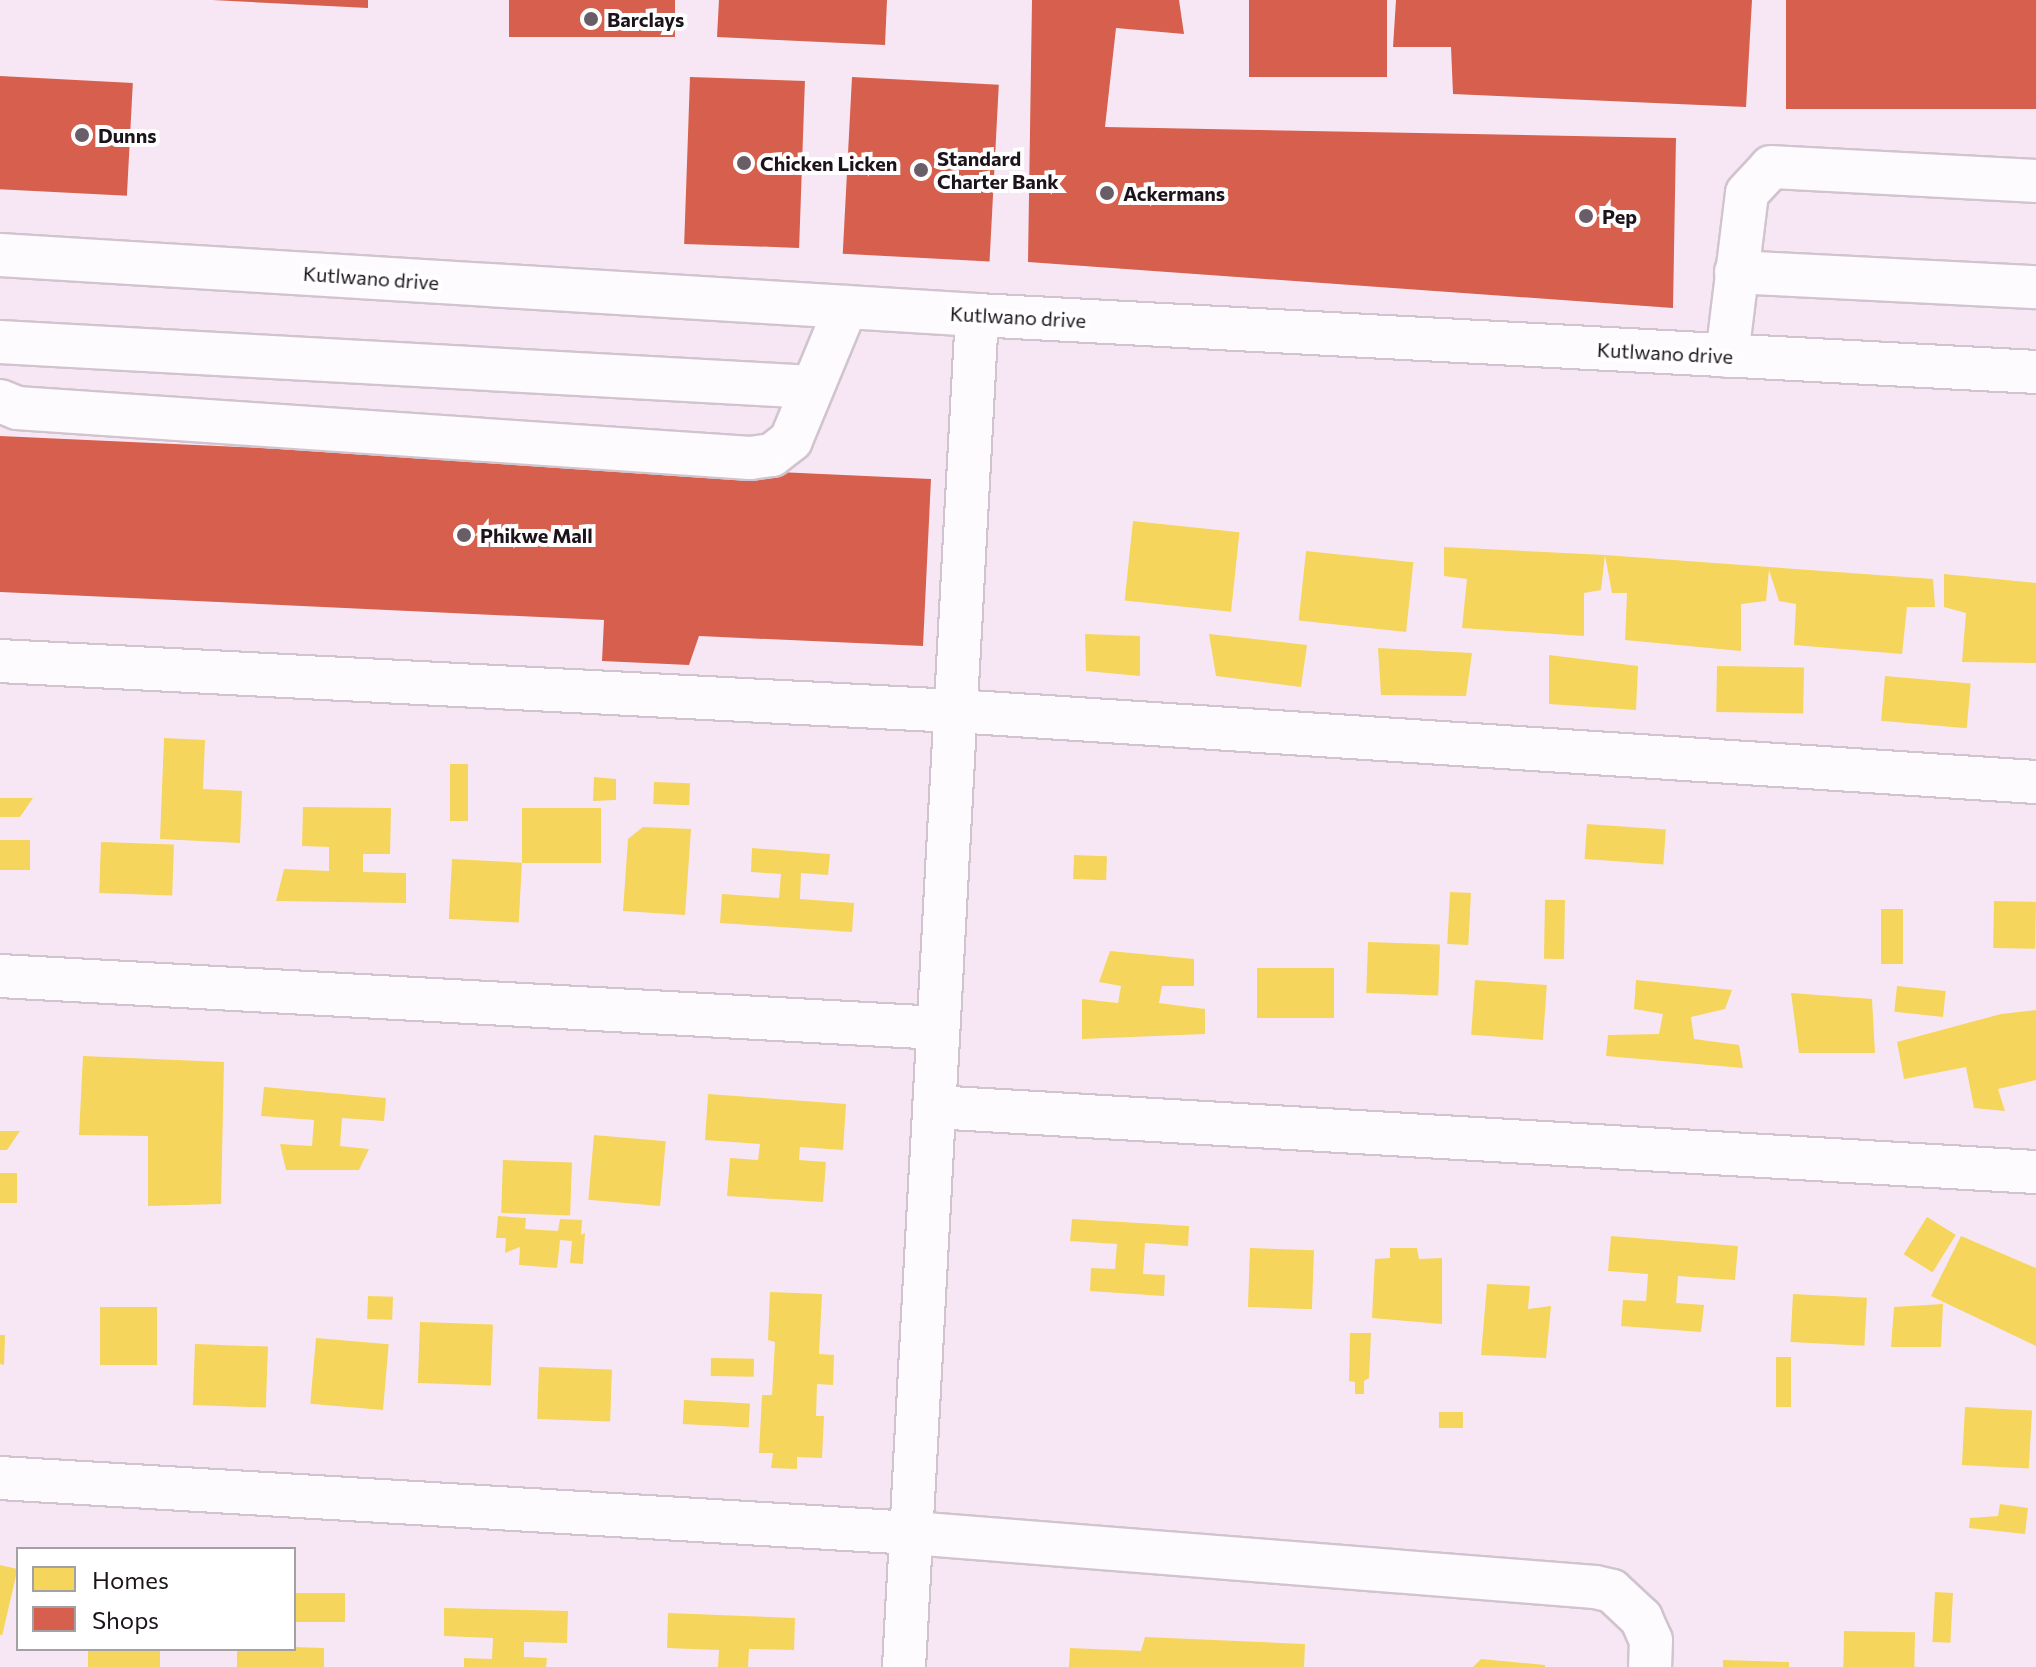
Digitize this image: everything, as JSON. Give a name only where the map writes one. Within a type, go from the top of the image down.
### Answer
[{"type":"street","points":[[1727,356],[1747,193],[1771,167],[2036,181]]},
{"type":"street","name":"Kutlwano drive","points":[[0,255],[977,315],[2036,372]]},
{"type":"street","points":[[1736,272],[2036,287]]},
{"type":"street","points":[[0,401],[17,408],[750,458],[772,455],[791,440],[846,307]]},
{"type":"street","points":[[904,1667],[977,315]]},
{"type":"street","points":[[0,342],[813,387]]},
{"type":"street","points":[[0,661],[955,711],[2036,782]]},
{"type":"street","points":[[0,976],[939,1028]]},
{"type":"street","points":[[934,1107],[2036,1172]]},
{"type":"street","points":[[0,1478],[912,1533],[1595,1587],[1612,1591],[1641,1618],[1651,1640],[1650,1667]]},
{"type":"building: Homes","points":[[1133,521],[1239,532],[1231,612],[1125,601]]},
{"type":"building: Homes","points":[[1444,547],[1605,555],[1601,590],[1584,593],[1584,636],[1462,628],[1467,579],[1444,576]]},
{"type":"building: Homes","points":[[1306,551],[1413,562],[1406,632],[1299,621]]},
{"type":"building: Homes","points":[[1605,555],[1933,579],[1935,607],[1907,607],[1902,654],[1794,645],[1796,604],[1779,601],[1769,570],[1766,601],[1741,604],[1741,651],[1625,640],[1627,593],[1612,593]]},
{"type":"building: Homes","points":[[1944,574],[2036,583],[2036,663],[1962,662],[1966,613],[1944,607]]},
{"type":"building: Homes","points":[[1085,634],[1140,636],[1140,676],[1086,671]]},
{"type":"building: Homes","points":[[1209,634],[1307,645],[1301,687],[1216,676]]},
{"type":"building: Homes","points":[[1378,648],[1472,653],[1466,696],[1381,695]]},
{"type":"building: Homes","points":[[1549,655],[1638,666],[1636,710],[1549,704]]},
{"type":"building: Homes","points":[[1717,666],[1804,668],[1803,714],[1716,712]]},
{"type":"building: Homes","points":[[1885,676],[1971,683],[1967,728],[1881,721]]},
{"type":"building: Homes","points":[[164,738],[205,740],[203,789],[242,791],[240,843],[160,839]]},
{"type":"building: Homes","points":[[450,764],[468,764],[468,821],[450,821]]},
{"type":"building: Homes","points":[[594,777],[616,779],[616,800],[593,801]]},
{"type":"building: Homes","points":[[654,782],[690,783],[689,805],[653,804]]},
{"type":"building: Homes","points":[[0,798],[33,798],[20,817],[0,817]]},
{"type":"building: Homes","points":[[303,807],[391,808],[390,854],[363,854],[363,872],[406,873],[406,903],[276,901],[284,869],[329,871],[329,847],[302,846]]},
{"type":"building: Homes","points":[[522,808],[601,808],[601,863],[522,863]]},
{"type":"building: Homes","points":[[1587,824],[1666,830],[1663,864],[1585,859]]},
{"type":"building: Homes","points":[[643,827],[691,829],[685,915],[623,911],[628,839]]},
{"type":"building: Homes","points":[[0,840],[30,840],[30,870],[0,870]]},
{"type":"building: Homes","points":[[101,842],[174,845],[172,896],[99,893]]},
{"type":"building: Homes","points":[[752,848],[830,854],[828,875],[801,873],[800,899],[854,903],[852,932],[720,923],[722,894],[779,898],[781,874],[751,872]]},
{"type":"building: Homes","points":[[1074,855],[1107,856],[1106,880],[1073,879]]},
{"type":"building: Homes","points":[[452,859],[522,863],[519,923],[449,919]]},
{"type":"building: Homes","points":[[1450,892],[1471,893],[1468,945],[1447,944]]},
{"type":"building: Homes","points":[[1545,900],[1565,900],[1564,959],[1544,959]]},
{"type":"building: Homes","points":[[1994,901],[2036,902],[2035,949],[1993,948]]},
{"type":"building: Homes","points":[[1881,909],[1903,909],[1903,964],[1881,964]]},
{"type":"building: Homes","points":[[1368,942],[1440,945],[1438,995],[1366,993]]},
{"type":"building: Homes","points":[[1110,951],[1194,959],[1194,986],[1162,986],[1159,1003],[1205,1009],[1205,1034],[1082,1039],[1082,999],[1118,1003],[1121,986],[1099,982]]},
{"type":"building: Homes","points":[[1257,968],[1334,968],[1334,1018],[1257,1018]]},
{"type":"building: Homes","points":[[1475,980],[1547,985],[1543,1040],[1471,1035]]},
{"type":"building: Homes","points":[[1636,980],[1732,990],[1725,1009],[1691,1017],[1694,1039],[1739,1045],[1743,1068],[1606,1056],[1608,1035],[1659,1034],[1663,1014],[1634,1009]]},
{"type":"building: Homes","points":[[1897,986],[1946,991],[1943,1017],[1894,1012]]},
{"type":"building: Homes","points":[[1791,993],[1872,999],[1875,1053],[1799,1053]]},
{"type":"building: Homes","points":[[2036,1010],[2036,1080],[1998,1089],[2005,1111],[1974,1108],[1966,1067],[1904,1079],[1897,1042],[2001,1014]]},
{"type":"building: Homes","points":[[83,1056],[224,1062],[221,1204],[148,1206],[148,1136],[79,1135]]},
{"type":"building: Homes","points":[[264,1087],[386,1098],[384,1121],[342,1118],[340,1146],[369,1149],[359,1170],[286,1170],[280,1144],[312,1146],[314,1120],[261,1116]]},
{"type":"building: Homes","points":[[708,1094],[846,1104],[843,1150],[800,1147],[799,1160],[826,1162],[823,1202],[727,1196],[730,1158],[758,1160],[760,1144],[705,1140]]},
{"type":"building: Homes","points":[[0,1131],[20,1131],[7,1150],[0,1150]]},
{"type":"building: Homes","points":[[594,1135],[666,1141],[660,1206],[588,1200]]},
{"type":"building: Homes","points":[[503,1160],[572,1162],[570,1215],[501,1213]]},
{"type":"building: Homes","points":[[0,1173],[17,1173],[17,1203],[0,1203]]},
{"type":"building: Homes","points":[[498,1216],[526,1218],[525,1229],[558,1231],[560,1219],[582,1220],[581,1235],[585,1233],[583,1264],[570,1263],[572,1241],[560,1240],[557,1268],[519,1265],[520,1247],[505,1253],[506,1238],[496,1238]]},
{"type":"building: Homes","points":[[1927,1217],[1956,1235],[1933,1272],[1904,1254]]},
{"type":"building: Homes","points":[[1072,1219],[1189,1226],[1188,1246],[1145,1243],[1143,1274],[1165,1275],[1164,1296],[1090,1291],[1091,1268],[1115,1269],[1117,1244],[1070,1241]]},
{"type":"building: Homes","points":[[1611,1236],[1738,1246],[1735,1280],[1678,1276],[1676,1303],[1704,1305],[1701,1332],[1621,1326],[1623,1300],[1646,1301],[1648,1274],[1608,1271]]},
{"type":"building: Homes","points":[[1961,1236],[2036,1268],[2036,1346],[1931,1296]]},
{"type":"building: Homes","points":[[1250,1248],[1314,1250],[1312,1309],[1248,1307]]},
{"type":"building: Homes","points":[[1390,1248],[1417,1248],[1419,1259],[1442,1258],[1442,1324],[1372,1318],[1375,1259],[1390,1258]]},
{"type":"building: Homes","points":[[1487,1284],[1530,1286],[1528,1309],[1551,1306],[1546,1358],[1481,1355]]},
{"type":"building: Homes","points":[[770,1292],[822,1294],[819,1354],[834,1355],[833,1385],[817,1384],[816,1416],[824,1416],[822,1458],[797,1457],[797,1469],[771,1468],[773,1453],[759,1453],[762,1395],[772,1395],[775,1342],[768,1340]]},
{"type":"building: Homes","points":[[1793,1294],[1867,1298],[1864,1346],[1790,1342]]},
{"type":"building: Homes","points":[[368,1296],[393,1297],[392,1320],[367,1319]]},
{"type":"building: Homes","points":[[1943,1304],[1941,1347],[1891,1347],[1894,1307]]},
{"type":"building: Homes","points":[[100,1307],[157,1307],[157,1365],[100,1365]]},
{"type":"building: Homes","points":[[420,1322],[493,1325],[491,1386],[418,1383]]},
{"type":"building: Homes","points":[[1350,1333],[1371,1333],[1369,1378],[1364,1381],[1364,1394],[1355,1394],[1355,1382],[1349,1381]]},
{"type":"building: Homes","points":[[0,1335],[5,1335],[4,1365],[0,1364]]},
{"type":"building: Homes","points":[[316,1338],[389,1344],[383,1410],[310,1404]]},
{"type":"building: Homes","points":[[195,1344],[268,1347],[266,1408],[193,1405]]},
{"type":"building: Homes","points":[[1776,1357],[1791,1357],[1791,1407],[1776,1407]]},
{"type":"building: Homes","points":[[711,1358],[754,1359],[754,1377],[711,1376]]},
{"type":"building: Homes","points":[[539,1367],[612,1370],[610,1422],[537,1419]]},
{"type":"building: Homes","points":[[684,1400],[750,1403],[749,1427],[683,1424]]},
{"type":"building: Homes","points":[[1965,1407],[2032,1411],[2029,1468],[1962,1465]]},
{"type":"building: Homes","points":[[1439,1412],[1463,1412],[1463,1428],[1439,1428]]},
{"type":"building: Homes","points":[[2000,1504],[2028,1508],[2025,1534],[1969,1528],[1970,1518],[1998,1516]]},
{"type":"building: Homes","points":[[0,1565],[16,1569],[0,1635]]},
{"type":"building: Homes","points":[[1935,1592],[1953,1593],[1950,1643],[1932,1642]]},
{"type":"building: Homes","points":[[296,1593],[345,1593],[345,1622],[296,1622]]},
{"type":"building: Homes","points":[[444,1608],[568,1611],[567,1643],[524,1642],[524,1657],[547,1658],[546,1667],[464,1667],[464,1658],[492,1659],[493,1638],[444,1636]]},
{"type":"building: Homes","points":[[668,1613],[795,1618],[794,1650],[749,1649],[748,1667],[718,1667],[719,1650],[667,1648]]},
{"type":"building: Homes","points":[[1844,1631],[1915,1632],[1914,1667],[1843,1667]]},
{"type":"building: Homes","points":[[1145,1637],[1305,1644],[1304,1667],[1069,1667],[1070,1648],[1141,1651]]},
{"type":"building: Homes","points":[[324,1648],[324,1667],[237,1667],[237,1651]]},
{"type":"building: Homes","points":[[88,1651],[160,1651],[160,1667],[88,1667]]},
{"type":"building: Homes","points":[[1481,1659],[1545,1665],[1545,1667],[1473,1667]]},
{"type":"building: Homes","points":[[1723,1660],[1789,1662],[1789,1667],[1723,1667]]},
{"type":"building: Shops","points":[[212,0],[368,0],[368,8]]},
{"type":"building: Shops","name":"Barclays","points":[[509,0],[675,0],[675,37],[509,37]]},
{"type":"building: Shops","points":[[719,0],[887,0],[885,45],[717,37]]},
{"type":"building: Shops","points":[[1032,0],[1179,0],[1184,34],[1116,28],[1105,127],[1676,138],[1673,308],[1028,262]]},
{"type":"building: Shops","points":[[1249,0],[1387,0],[1387,77],[1249,77]]},
{"type":"building: Shops","points":[[1396,0],[1752,0],[1746,107],[1453,94],[1451,47],[1393,47]]},
{"type":"building: Shops","points":[[1786,0],[2036,0],[2036,109],[1786,109]]},
{"type":"building: Shops","points":[[0,76],[133,83],[127,196],[0,189]]},
{"type":"building: Shops","name":"Chicken Licken","points":[[690,77],[805,81],[799,248],[684,244]]},
{"type":"building: Shops","name":"Standard Charter Bank","points":[[852,77],[999,85],[990,261],[843,254]]},
{"type":"building: Shops","name":"Phikwe Mall","points":[[0,436],[931,479],[923,646],[699,636],[689,665],[602,661],[604,620],[0,592]]},
{"type":"place","name":"Barclays","points":[[591,19]]},
{"type":"place","name":"Dunns","points":[[82,135]]},
{"type":"place","name":"Chicken Licken","points":[[744,163]]},
{"type":"place","name":"Standard Charter Bank","points":[[921,170]]},
{"type":"place","name":"Ackermans","points":[[1107,193]]},
{"type":"place","name":"Pep","points":[[1586,216]]},
{"type":"place","name":"Phikwe Mall","points":[[464,535]]}]
